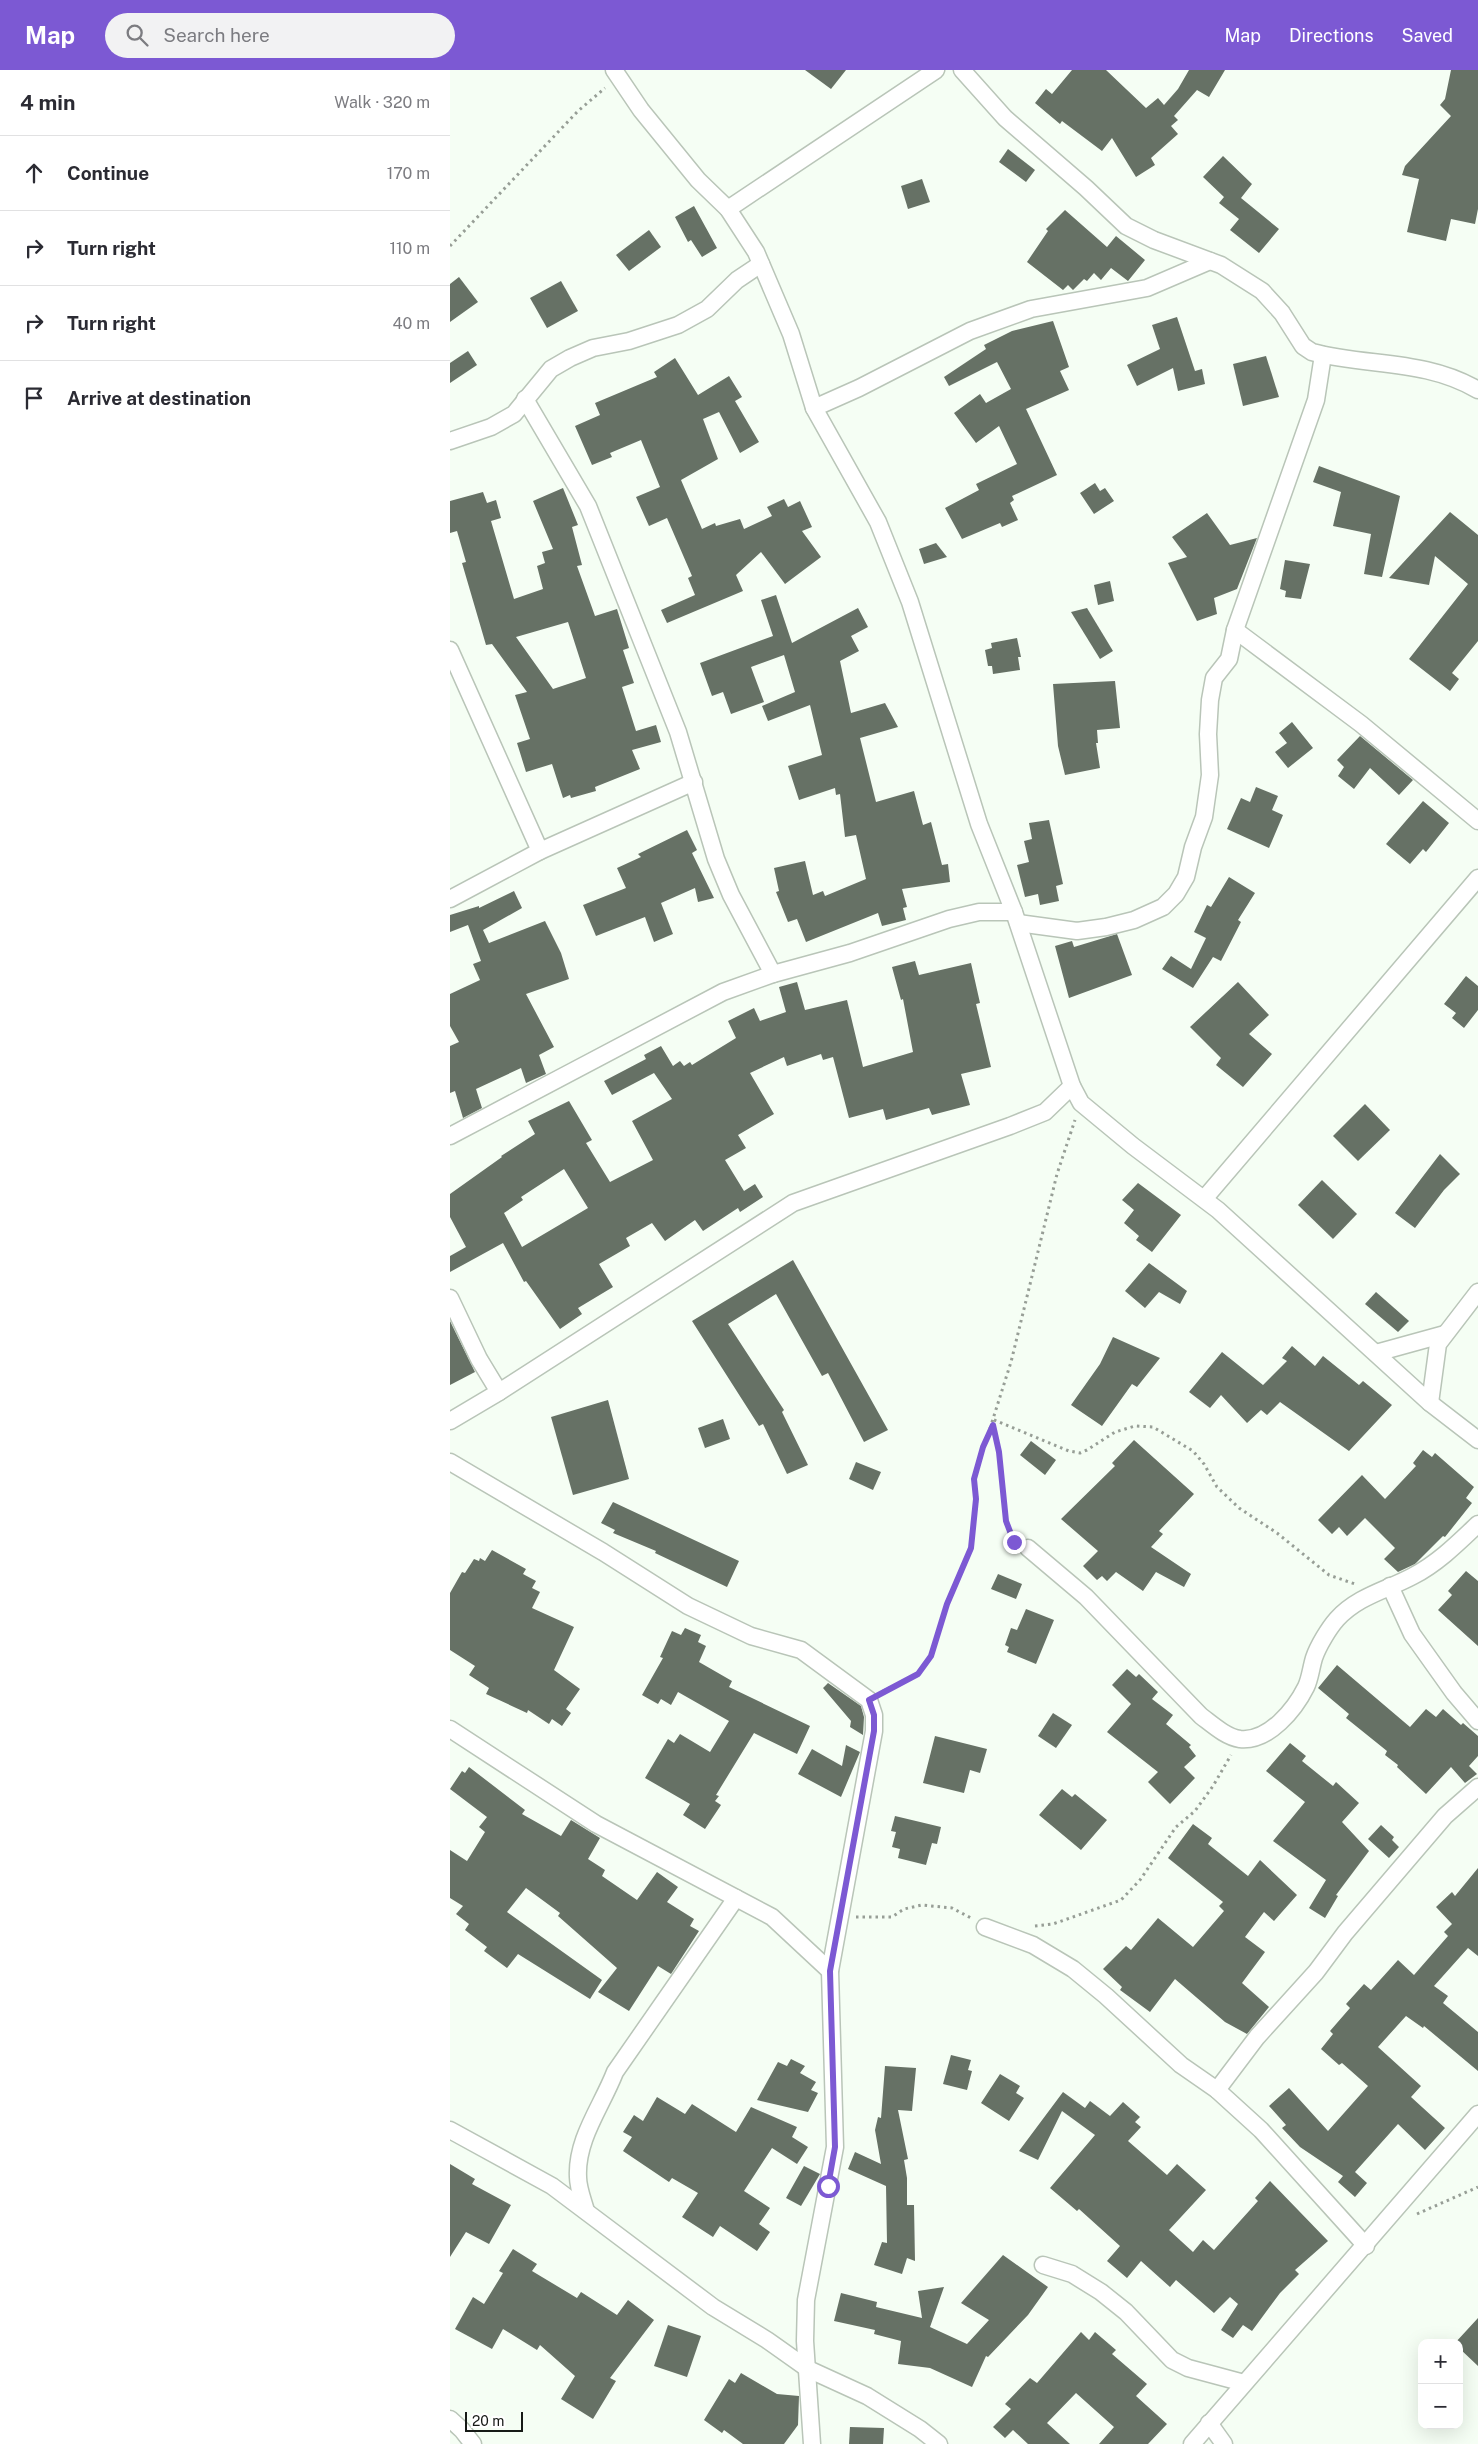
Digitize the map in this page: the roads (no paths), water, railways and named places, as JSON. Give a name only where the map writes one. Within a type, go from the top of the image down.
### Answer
[{"type":"street","points":[[728,209],[936,70]]},
{"type":"street","points":[[962,70],[1005,118],[1086,188],[1126,226],[1154,240],[1221,265],[1262,291],[1282,312],[1303,346],[1312,352],[1434,371],[1458,378],[1478,390]]},
{"type":"street","points":[[617,73],[642,110],[698,180],[728,209],[756,252],[790,334],[814,408],[878,522],[903,584],[979,824],[1016,918],[1072,1086],[1081,1103],[1133,1146],[1226,1216],[1430,1403],[1478,1440]]},
{"type":"street","points":[[814,408],[859,388],[970,331],[1031,309],[1147,288],[1210,261]]},
{"type":"street","points":[[450,441],[491,427],[514,414],[552,369],[570,358],[592,348],[629,341],[678,325],[707,309],[737,280],[761,264]]},
{"type":"street","points":[[450,1136],[714,996],[773,974],[850,952],[949,919],[979,912],[1077,931],[1106,927],[1134,920],[1163,907],[1176,894],[1186,877],[1193,847],[1204,818],[1210,775],[1208,734],[1210,700],[1214,678],[1229,659],[1235,630],[1316,400],[1323,355]]},
{"type":"street","points":[[526,400],[588,506],[678,732],[716,859],[731,895],[750,926],[773,974]]},
{"type":"street","points":[[1235,630],[1361,724],[1478,821]]},
{"type":"street","points":[[450,650],[540,851]]},
{"type":"street","points":[[450,899],[540,851],[694,782]]},
{"type":"street","points":[[1204,1200],[1478,878]]},
{"type":"street","points":[[450,1421],[499,1392],[793,1203],[1045,1112],[1072,1086]]},
{"type":"street","points":[[1430,1403],[1438,1344],[1478,1292]]},
{"type":"street","points":[[450,1298],[479,1359],[499,1392]]},
{"type":"street","points":[[1376,1352],[1445,1334]]},
{"type":"street","points":[[450,1462],[603,1552],[688,1606],[752,1636],[801,1650],[869,1700],[874,1715],[874,1731],[830,1971],[835,2147],[806,2300],[812,2444]]},
{"type":"street","points":[[1028,1548],[1086,1597],[1201,1716],[1221,1731],[1240,1739],[1258,1736],[1274,1726],[1292,1710],[1307,1686],[1315,1656],[1337,1619],[1360,1600],[1413,1576],[1450,1551],[1478,1524]]},
{"type":"street","points":[[1384,1588],[1412,1634],[1454,1693],[1478,1721]]},
{"type":"street","points":[[450,1729],[596,1824],[772,1917],[830,1971]]},
{"type":"street","points":[[1217,2090],[1257,2037],[1316,1972],[1434,1830],[1478,1787]]},
{"type":"street","points":[[586,2211],[578,2179],[578,2160],[588,2129],[607,2093],[615,2072],[736,1898]]},
{"type":"street","points":[[985,1927],[1033,1945],[1073,1969],[1181,2065],[1217,2090],[1261,2130],[1366,2246]]},
{"type":"street","points":[[1192,2444],[1366,2246],[1478,2114]]},
{"type":"street","points":[[450,2130],[552,2186],[712,2307],[767,2340],[808,2370],[867,2396],[920,2429],[939,2444]]},
{"type":"street","points":[[1043,2265],[1072,2274],[1101,2292],[1126,2312],[1172,2360],[1188,2368],[1244,2383]]},
{"type":"street","points":[[450,2419],[473,2444]]},
{"type":"street","points":[[1209,2423],[1224,2444]]}]
